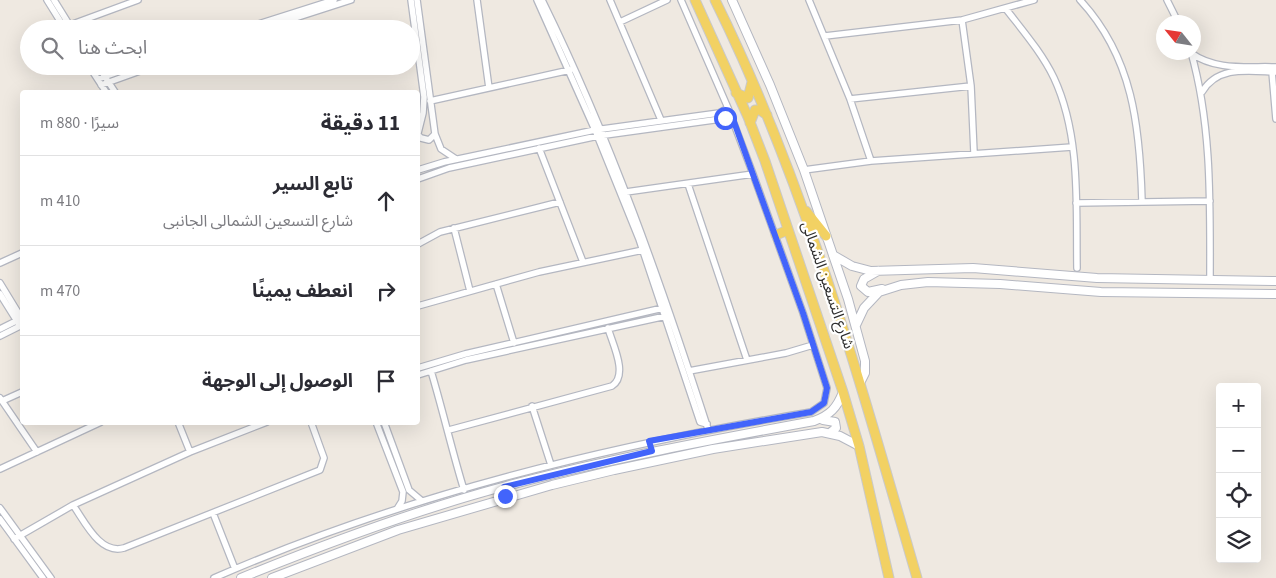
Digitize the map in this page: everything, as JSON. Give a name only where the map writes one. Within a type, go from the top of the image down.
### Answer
[{"type":"main road","name":"شارع التسعين الشمالى","points":[[694,0],[750,123],[843,392],[859,446],[889,578]]},
{"type":"main road","name":"شارع التسعين الشمالى","points":[[715,0],[753,80],[803,208],[860,383],[917,578]]},
{"type":"main road","points":[[736,92],[745,99],[750,98],[753,80]]},
{"type":"main road","points":[[750,123],[755,110],[760,110],[767,115]]},
{"type":"main road","points":[[803,208],[826,236]]},
{"type":"main road","points":[[776,235],[788,230]]},
{"type":"street","points":[[47,0],[63,20]]},
{"type":"street","points":[[54,0],[65,20]]},
{"type":"street","points":[[89,20],[138,0]]},
{"type":"street","points":[[273,20],[334,0]]},
{"type":"street","points":[[289,20],[351,0]]},
{"type":"street","points":[[412,0],[414,20]]},
{"type":"street","points":[[417,0],[420,20]]},
{"type":"street","points":[[477,0],[490,88]]},
{"type":"street","points":[[537,0],[600,133],[655,278],[700,422],[707,427]]},
{"type":"street","points":[[542,0],[626,192],[707,427]]},
{"type":"street","points":[[610,0],[661,120]]},
{"type":"street","points":[[620,22],[667,0]]},
{"type":"street","points":[[214,578],[304,542],[422,501],[551,465],[707,427],[811,412],[824,403],[827,393],[776,235],[733,119],[680,0]]},
{"type":"street","points":[[732,0],[770,85],[804,170],[833,255],[856,326],[866,367],[860,383]]},
{"type":"street","points":[[810,0],[850,99],[871,161]]},
{"type":"street","points":[[825,36],[962,20],[1034,0]]},
{"type":"street","points":[[1080,0],[1108,36],[1130,90],[1137,124],[1142,202]]},
{"type":"street","points":[[1167,0],[1174,15]]},
{"type":"street","points":[[1006,9],[1035,46],[1054,78],[1069,120],[1076,203],[1077,268]]},
{"type":"street","points":[[962,20],[972,86],[974,153]]},
{"type":"street","points":[[420,23],[435,134],[441,149],[456,159]]},
{"type":"street","points":[[1201,58],[1213,64],[1232,69],[1275,70],[1276,119]]},
{"type":"street","points":[[1193,60],[1202,92],[1210,201],[1210,279]]},
{"type":"street","points":[[420,65],[424,97],[420,126]]},
{"type":"street","points":[[1202,92],[1214,77],[1232,69]]},
{"type":"street","points":[[430,101],[570,70]]},
{"type":"street","points":[[95,75],[105,90]]},
{"type":"street","points":[[104,75],[114,90]]},
{"type":"street","points":[[99,82],[116,75]]},
{"type":"street","points":[[107,79],[121,75]]},
{"type":"street","points":[[850,99],[972,86]]},
{"type":"street","points":[[420,178],[449,168],[600,133],[661,120],[719,113],[728,108]]},
{"type":"street","points":[[420,169],[456,159],[600,133],[733,119]]},
{"type":"street","points":[[420,136],[425,140],[429,140],[435,134]]},
{"type":"street","points":[[804,170],[871,161],[1072,147]]},
{"type":"street","points":[[539,148],[583,262]]},
{"type":"street","points":[[626,192],[753,174]]},
{"type":"street","points":[[688,184],[748,360]]},
{"type":"street","points":[[1076,203],[1210,201]]},
{"type":"street","points":[[420,243],[431,236],[454,228],[560,202]]},
{"type":"street","points":[[454,228],[470,291]]},
{"type":"street","points":[[420,305],[583,262],[643,250]]},
{"type":"street","points":[[0,263],[20,254]]},
{"type":"street","points":[[833,255],[852,266],[878,271],[973,268],[1097,278],[1276,281]]},
{"type":"street","points":[[878,271],[862,280],[862,288],[868,292],[902,285],[952,282],[1101,292],[1276,294]]},
{"type":"street","points":[[0,283],[20,319]]},
{"type":"street","points":[[496,284],[514,343]]},
{"type":"street","points":[[856,326],[868,302],[884,289]]},
{"type":"street","points":[[0,294],[20,320]]},
{"type":"street","points":[[420,367],[663,308]]},
{"type":"street","points":[[420,374],[466,360],[666,316]]},
{"type":"street","points":[[0,329],[20,321]]},
{"type":"street","points":[[0,336],[20,322]]},
{"type":"street","points":[[449,430],[616,383],[620,370],[608,328]]},
{"type":"street","points":[[689,371],[786,353],[813,346]]},
{"type":"street","points":[[431,371],[449,430],[452,450],[464,490]]},
{"type":"street","points":[[814,421],[830,414],[838,405],[843,392]]},
{"type":"street","points":[[20,393],[1,399],[37,452]]},
{"type":"street","points":[[532,406],[551,465]]},
{"type":"street","points":[[241,578],[308,551],[504,487],[652,451],[814,421],[833,420],[836,426],[831,432]]},
{"type":"street","points":[[0,469],[94,425]]},
{"type":"street","points":[[179,425],[190,452]]},
{"type":"street","points":[[16,537],[73,505],[190,452],[259,425]]},
{"type":"street","points":[[73,505],[100,542],[114,550],[124,548],[320,470],[324,458],[312,425]]},
{"type":"street","points":[[377,425],[403,492],[402,501],[397,509]]},
{"type":"street","points":[[385,425],[410,490],[422,501]]},
{"type":"street","points":[[272,578],[392,532],[492,502],[614,470],[713,449],[816,433],[831,432],[859,446]]},
{"type":"street","points":[[649,441],[652,451]]},
{"type":"street","points":[[504,487],[503,494],[507,498]]},
{"type":"street","points":[[488,492],[491,495],[492,502]]},
{"type":"street","points":[[0,508],[16,537],[43,578]]},
{"type":"street","points":[[213,513],[235,569]]},
{"type":"street","points":[[0,519],[51,578]]},
{"type":"street","points":[[304,542],[308,551]]},
{"type":"route","points":[[505,496],[503,494],[504,487],[652,451],[649,441],[811,412],[824,403],[827,388],[776,235],[733,119],[725,118]]}]
